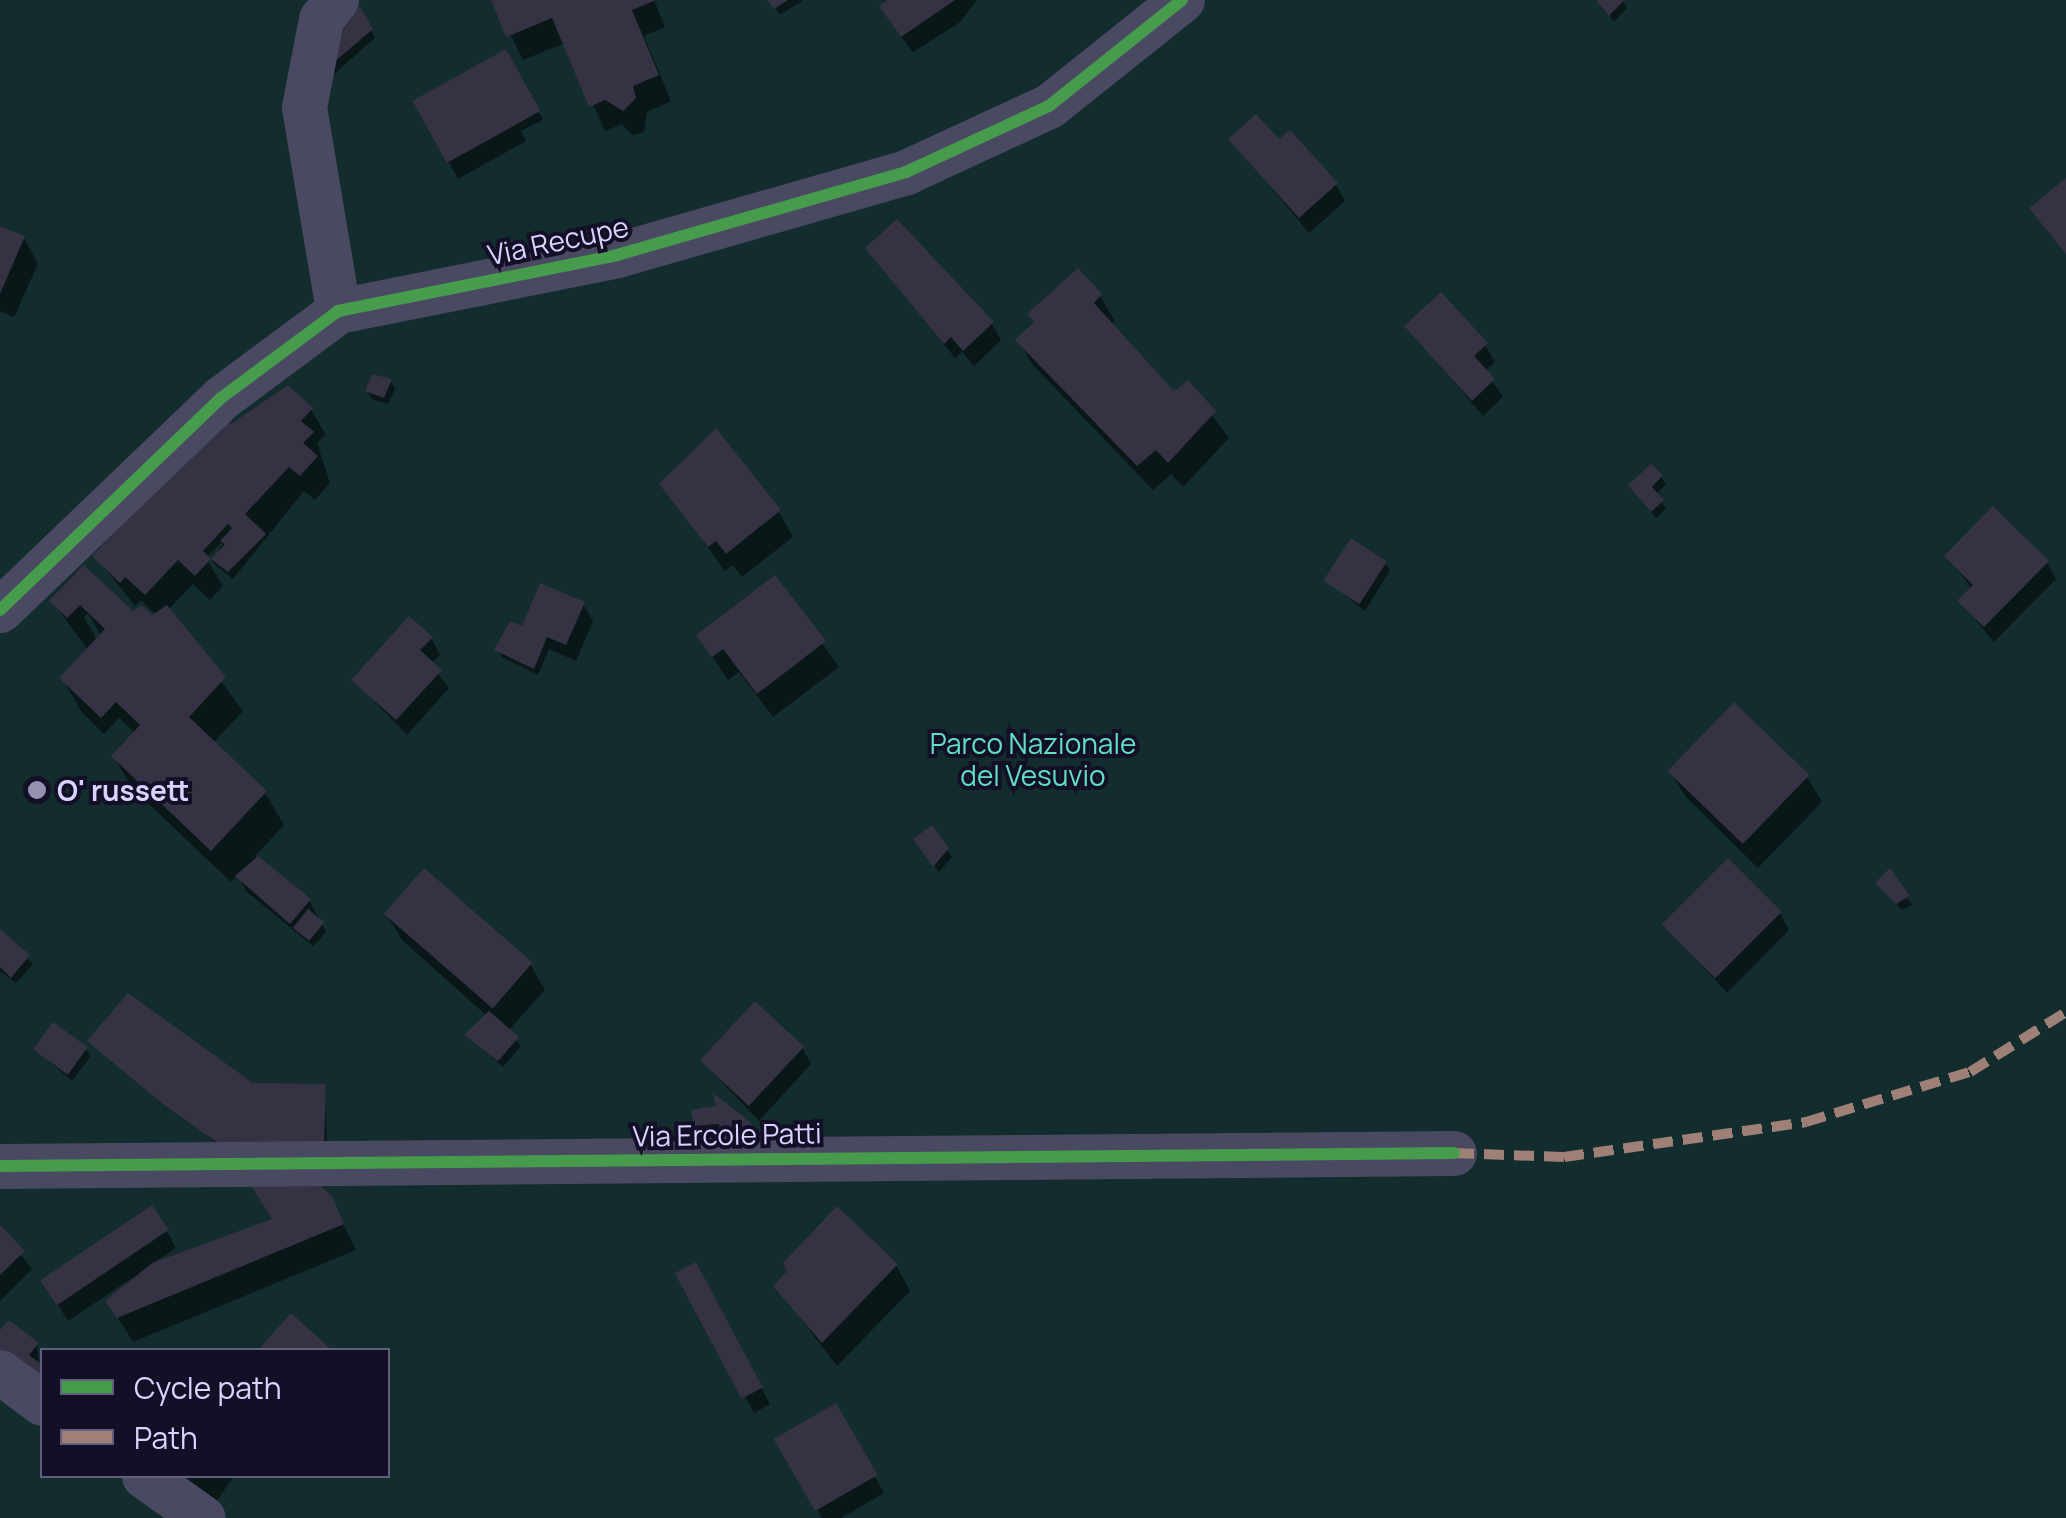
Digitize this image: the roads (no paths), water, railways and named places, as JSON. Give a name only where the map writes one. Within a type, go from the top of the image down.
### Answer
[{"type":"street","points":[[336,0],[322,19],[304,107],[338,311]]},
{"type":"street","name":"Via Recupe","points":[[0,610],[221,398],[338,311],[617,255],[906,172],[1049,106],[1182,0]]},
{"type":"street","name":"Via Ercole Patti","points":[[0,1166],[1454,1153]]},
{"type":"street","points":[[0,1372],[40,1402]]},
{"type":"street","points":[[147,1478],[203,1518]]},
{"type":"place","name":"O' russett","points":[[37,790]]},
{"type":"park label","name":"Parco Nazionale del Vesuvio","points":[[1033,759]]}]
